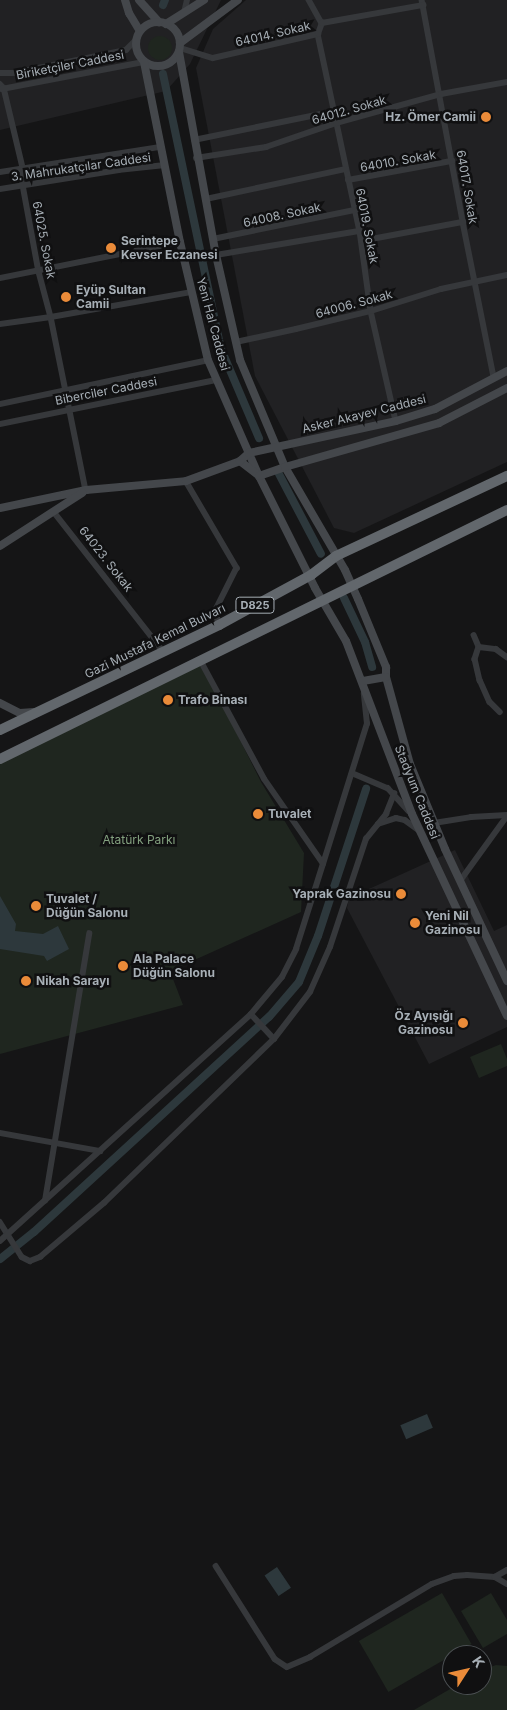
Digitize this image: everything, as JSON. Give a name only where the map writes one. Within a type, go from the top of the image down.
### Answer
[{"type":"highway","name":"Gazi Mustafa Kemal Bulvarı","points":[[0,730],[219,625],[311,575],[336,556],[507,476]]},
{"type":"highway","name":"D825","points":[[0,759],[507,510]]},
{"type":"street","points":[[124,0],[129,13],[140,31]]},
{"type":"street","points":[[139,0],[176,33],[179,48]]},
{"type":"street","points":[[184,13],[187,0]]},
{"type":"street","points":[[204,0],[184,13],[163,23],[152,23],[140,31],[136,40],[137,52],[144,62],[150,65],[164,66],[175,58],[179,48],[238,0]]},
{"type":"street","points":[[309,0],[322,23]]},
{"type":"street","name":"64014. Sokak","points":[[179,48],[213,58],[318,34],[322,23],[423,2]]},
{"type":"street","name":"64017. Sokak","points":[[423,2],[463,222],[494,377]]},
{"type":"street","name":"64019. Sokak","points":[[318,34],[360,231],[371,310],[396,421]]},
{"type":"street","name":"Biriketçiler Caddesi","points":[[0,73],[14,73],[126,50],[136,40]]},
{"type":"street","name":"Yeni Hal Caddesi","points":[[179,48],[196,158],[240,360],[285,467],[336,556]]},
{"type":"street","name":"Yeni Hal Caddesi","points":[[144,62],[180,242],[208,360],[248,454],[311,575]]},
{"type":"street","name":"Biriketçiler Caddesi","points":[[1,87],[144,62]]},
{"type":"street","name":"64012. Sokak","points":[[196,158],[266,147],[336,123],[441,94],[507,82]]},
{"type":"street","name":"64025. Sokak","points":[[1,87],[23,168],[23,185],[39,272],[52,317],[86,490]]},
{"type":"street","points":[[194,140],[335,111]]},
{"type":"street","name":"3. Mahrukatçılar Caddesi","points":[[0,172],[160,147]]},
{"type":"street","name":"64010. Sokak","points":[[348,180],[452,161]]},
{"type":"street","name":"3. Mahrukatçılar Caddesi","points":[[0,189],[165,165]]},
{"type":"street","points":[[206,199],[346,169]]},
{"type":"street","name":"64008. Sokak","points":[[213,239],[354,210]]},
{"type":"street","points":[[361,241],[463,222]]},
{"type":"street","points":[[216,255],[360,231]]},
{"type":"street","points":[[0,278],[39,272],[180,242]]},
{"type":"street","name":"64006. Sokak","points":[[236,342],[371,310],[476,281],[507,275]]},
{"type":"street","points":[[0,324],[52,317],[192,292]]},
{"type":"street","name":"Biberciler Caddesi","points":[[0,404],[208,360]]},
{"type":"street","name":"Asker Akayev Caddesi","points":[[248,454],[396,421],[435,409],[507,371]]},
{"type":"street","name":"Biberciler Caddesi","points":[[0,424],[71,408],[216,380]]},
{"type":"street","points":[[240,461],[259,476],[439,423],[507,388]]},
{"type":"street","points":[[0,508],[86,490],[186,481],[240,461],[248,454]]},
{"type":"street","points":[[186,481],[237,568],[216,610],[219,625]]},
{"type":"street","points":[[0,546],[86,490]]},
{"type":"street","name":"64023. Sokak","points":[[54,512],[163,651]]},
{"type":"street","name":"Stadyum Caddesi","points":[[336,556],[345,570],[386,667],[386,678],[410,764],[434,824],[507,981]]},
{"type":"street","name":"Stadyum Caddesi","points":[[311,575],[346,641],[412,814],[507,1016]]},
{"type":"street","points":[[474,635],[479,647],[475,659],[480,680],[490,702],[500,712]]},
{"type":"street","points":[[479,647],[496,650],[507,657]]},
{"type":"street","points":[[200,660],[264,779],[323,864]]},
{"type":"street","points":[[0,1241],[251,1014],[282,977],[296,949],[368,724],[363,682],[386,678]]},
{"type":"street","points":[[0,703],[20,713],[39,711]]},
{"type":"street","points":[[352,773],[388,788],[412,814]]},
{"type":"street","points":[[0,1222],[22,1257],[30,1261],[40,1257],[68,1236],[274,1039],[310,992],[330,947],[366,839],[386,814],[394,794]]},
{"type":"street","points":[[434,824],[471,816],[507,816]]},
{"type":"street","points":[[460,881],[507,816]]},
{"type":"street","points":[[376,825],[396,818],[405,820],[420,830]]},
{"type":"street","points":[[45,1201],[89,934]]},
{"type":"street","points":[[251,1014],[274,1039]]},
{"type":"street","points":[[0,1133],[100,1151]]},
{"type":"street","points":[[216,1566],[275,1659],[287,1667],[310,1657],[432,1584],[454,1576],[467,1575],[495,1578],[507,1584]]},
{"type":"street","points":[[495,1578],[507,1570]]},
{"type":"shaded area","points":[[0,0],[221,0],[190,64],[166,91],[0,130]]},
{"type":"shaded area","points":[[246,0],[507,0],[507,462],[354,533],[334,528],[255,376],[196,68],[213,29]]},
{"type":"shaded area","points":[[455,850],[494,931],[507,925],[507,1027],[429,1064],[347,908],[349,898]]},
{"type":"shaded area","points":[[0,896],[16,924],[15,931],[43,934],[58,926],[69,949],[47,961],[44,956],[0,949]]},
{"type":"shaded area","points":[[427,1414],[433,1428],[406,1439],[400,1425]]},
{"type":"shaded area","points":[[277,1567],[291,1588],[279,1596],[265,1575]]},
{"type":"green space","points":[[160,36],[169,39],[172,48],[169,57],[160,60],[151,57],[148,48],[151,39]]},
{"type":"green space","name":"Atatürk Parkı","points":[[200,660],[261,782],[304,853],[301,912],[170,971],[183,1005],[0,1054],[0,760]]},
{"type":"green space","points":[[501,1044],[507,1059],[507,1066],[479,1078],[470,1057]]},
{"type":"green space","points":[[442,1593],[472,1644],[442,1645],[442,1661],[388,1692],[359,1641]]},
{"type":"green space","points":[[491,1593],[507,1620],[507,1634],[488,1645],[481,1645],[461,1611]]},
{"type":"green space","points":[[492,1666],[507,1666],[507,1710],[414,1710],[442,1694],[492,1695]]},
{"type":"waterway","points":[[163,5],[165,0]]},
{"type":"waterway","points":[[163,74],[221,349],[259,438]]},
{"type":"waterway","points":[[279,474],[321,554]]},
{"type":"waterway","points":[[344,598],[365,642],[372,667]]},
{"type":"waterway","points":[[0,1259],[34,1232],[269,1017],[299,982],[318,936],[366,789]]},
{"type":"place","name":"Hz. Ömer Camii","points":[[486,117]]},
{"type":"place","name":"Serintepe Kevser Eczanesi","points":[[111,248]]},
{"type":"place","name":"Eyüp Sultan Camii","points":[[66,297]]},
{"type":"place","name":"Trafo Binası","points":[[168,700]]},
{"type":"place","name":"Tuvalet","points":[[258,814]]},
{"type":"place","name":"Yaprak Gazinosu","points":[[401,894]]},
{"type":"place","name":"Tuvalet / Düğün Salonu","points":[[36,906]]},
{"type":"place","name":"Yeni Nil Gazinosu","points":[[415,923]]},
{"type":"place","name":"Ala Palace Düğün Salonu","points":[[123,966]]},
{"type":"place","name":"Nikah Sarayı","points":[[26,981]]},
{"type":"place","name":"Öz Ayışığı Gazinosu","points":[[463,1023]]}]
